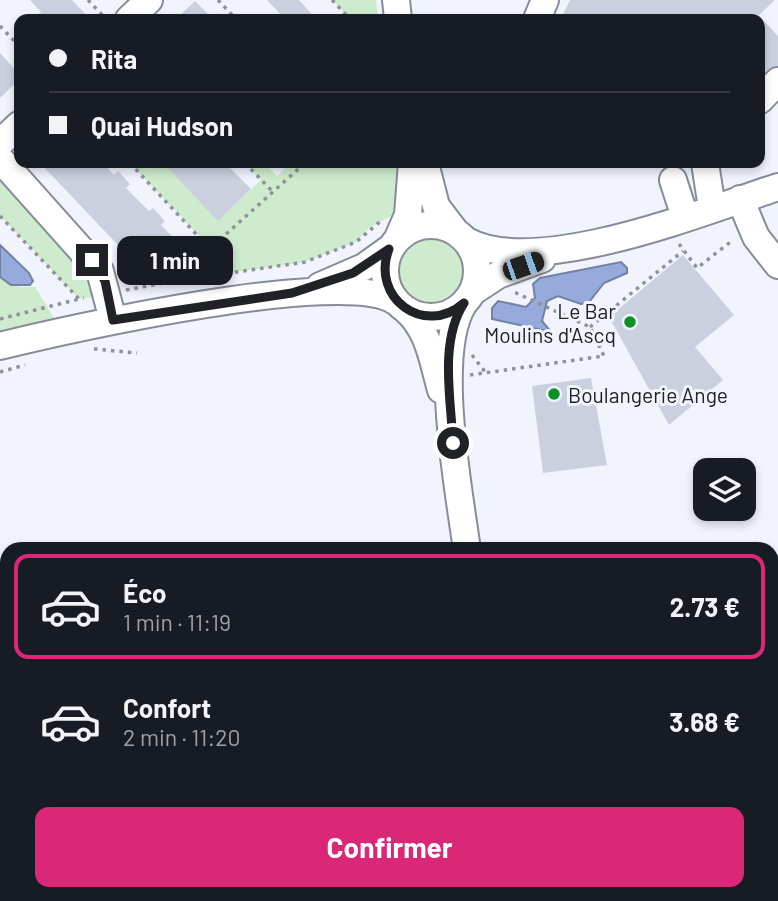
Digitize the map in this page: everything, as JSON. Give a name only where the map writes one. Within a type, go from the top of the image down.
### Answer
[{"type":"street","points":[[134,14],[149,0]]},
{"type":"street","points":[[765,95],[778,81]]},
{"type":"street","points":[[0,143],[14,130]]},
{"type":"street","points":[[0,159],[92,260],[105,281],[113,320]]},
{"type":"street","points":[[412,168],[408,215],[393,244],[384,276],[401,305],[425,336],[453,443]]},
{"type":"street","points":[[426,168],[436,206],[460,236],[477,265],[468,298],[453,323],[451,334],[453,443],[466,542]]},
{"type":"street","points":[[706,168],[712,208]]},
{"type":"street","points":[[675,177],[680,228]]},
{"type":"street","points":[[292,293],[353,273],[422,225],[442,226],[486,250],[542,251],[680,228],[712,208],[778,187]]},
{"type":"street","points":[[740,199],[751,225],[778,265]]},
{"type":"street","points":[[0,346],[113,320],[292,293],[380,293],[432,317],[446,314],[498,275],[588,244]]},
{"type":"path","points":[[88,0],[101,14]]},
{"type":"path","points":[[218,0],[231,14]]},
{"type":"path","points":[[332,0],[345,14]]},
{"type":"path","points":[[0,26],[14,41]]},
{"type":"path","points":[[135,168],[209,248]]},
{"type":"path","points":[[250,168],[272,192]]},
{"type":"path","points":[[174,281],[299,168]]},
{"type":"path","points":[[0,216],[79,299]]},
{"type":"path","points":[[680,228],[683,251],[697,268],[751,225]]},
{"type":"path","points":[[0,319],[108,293],[174,281],[286,267],[356,242]]},
{"type":"path","points":[[590,327],[683,251]]},
{"type":"path","points":[[461,377],[496,374],[604,356],[590,327],[529,299]]},
{"type":"path","points":[[468,349],[486,373]]},
{"type":"path","points":[[83,350],[137,353]]},
{"type":"path","points":[[0,372],[36,362]]},
{"type":"green space","points":[[332,0],[376,0],[377,14],[345,14]]},
{"type":"green space","points":[[135,168],[168,168],[218,220],[261,180],[250,168],[269,168],[277,176],[286,168],[396,168],[398,212],[369,228],[356,242],[305,262],[174,281],[209,247]]},
{"type":"green space","points":[[0,174],[89,270],[97,296],[79,299],[0,216]]},
{"type":"green space","points":[[430,236],[443,239],[453,246],[460,256],[463,269],[460,282],[453,292],[443,299],[430,302],[417,299],[407,292],[400,282],[397,269],[400,256],[407,246],[417,239]]},
{"type":"green space","points":[[0,277],[19,287],[35,287],[68,340],[0,350]]},
{"type":"water","points":[[0,245],[29,273],[33,281],[30,285],[11,285],[0,277]]},
{"type":"water","points":[[621,262],[627,268],[627,273],[604,283],[589,302],[581,304],[558,296],[547,301],[542,321],[551,332],[492,319],[492,308],[498,301],[526,307],[535,298],[533,284],[540,278]]},
{"type":"building","points":[[30,0],[72,0],[85,14],[39,14],[41,12]]},
{"type":"building","points":[[267,0],[299,0],[312,14],[280,14]]},
{"type":"building","points":[[570,0],[775,0],[760,14],[563,14]]},
{"type":"building","points":[[195,1],[208,14],[181,14]]},
{"type":"building","points":[[765,22],[778,36],[778,66],[765,72]]},
{"type":"building","points":[[0,53],[14,68],[14,85],[0,98]]},
{"type":"building","points":[[45,168],[108,168],[114,175],[118,171],[130,184],[126,188],[149,211],[153,208],[165,221],[161,225],[186,251],[153,282]]},
{"type":"building","points":[[168,168],[230,168],[251,189],[218,221]]},
{"type":"building","points":[[683,255],[734,315],[695,347],[723,380],[669,425],[609,317]]},
{"type":"building","points":[[591,378],[607,465],[543,473],[532,386]]},
{"type":"place","name":"Le Bar Moulins d'Ascq","points":[[630,322]]},
{"type":"place","name":"Boulangerie Ange","points":[[554,394]]},
{"type":"route","points":[[92,260],[105,281],[113,320],[312,288],[353,273],[389,249],[384,276],[391,295],[400,306],[412,313],[432,317],[446,314],[464,303],[456,315],[451,334],[453,443]]}]
